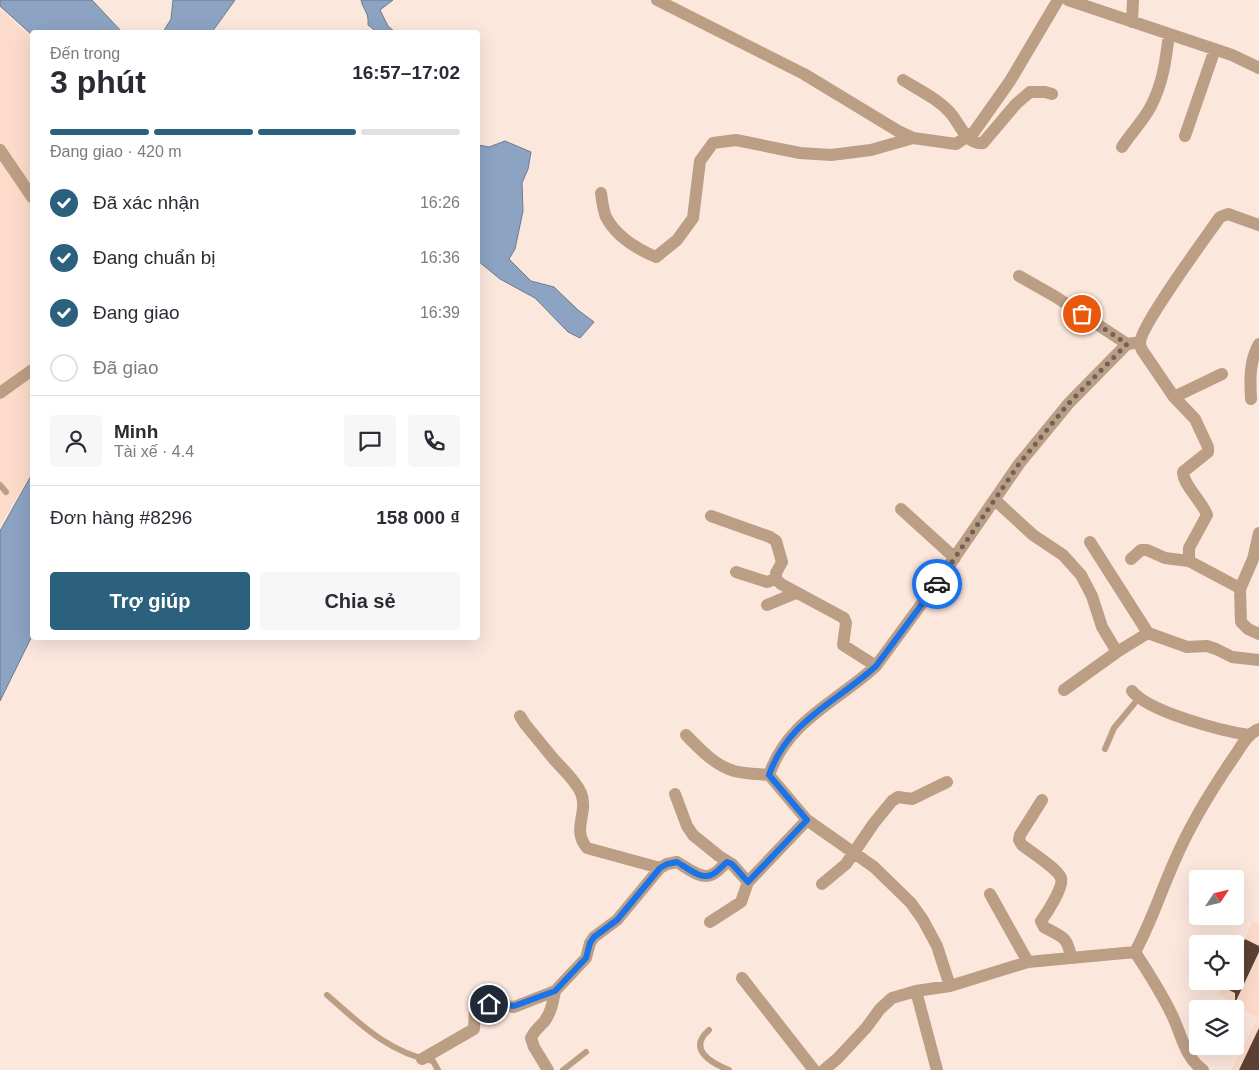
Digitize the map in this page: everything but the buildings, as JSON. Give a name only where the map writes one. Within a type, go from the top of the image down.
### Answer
[{"type":"street","points":[[657,0],[804,74],[898,131],[913,138],[956,144],[974,132],[1010,81],[1058,0]]},
{"type":"street","points":[[1068,0],[1232,55],[1259,68]]},
{"type":"street","points":[[1132,22],[1133,0]]},
{"type":"street","points":[[1122,147],[1151,107],[1165,68],[1169,34]]},
{"type":"street","points":[[1185,136],[1214,49]]},
{"type":"street","points":[[903,80],[938,102],[952,115],[958,127],[967,137],[976,143],[983,144],[1016,104],[1030,92],[1052,94]]},
{"type":"street","points":[[601,193],[606,216],[621,236],[643,251],[656,256],[677,240],[692,218],[700,161],[713,143],[736,140],[800,153],[831,155],[871,150],[913,138]]},
{"type":"street","points":[[0,150],[30,194]]},
{"type":"street","points":[[769,775],[783,748],[804,721],[876,666],[955,558],[1019,464],[1054,420],[1098,372],[1134,343],[1143,333],[1220,217],[1228,214],[1259,225]]},
{"type":"street","points":[[1019,276],[1134,343],[1142,350],[1174,397],[1195,419],[1208,447],[1208,452],[1183,472],[1183,478],[1198,498],[1207,515],[1189,548],[1189,561]]},
{"type":"street","points":[[1251,400],[1250,375],[1254,354],[1259,344]]},
{"type":"street","points":[[0,393],[30,371]]},
{"type":"street","points":[[1174,397],[1222,374]]},
{"type":"street","points":[[995,500],[1033,535],[1063,555],[1081,575],[1092,596],[1102,627],[1117,652]]},
{"type":"street","points":[[900,509],[955,558]]},
{"type":"street","points":[[711,516],[770,537],[776,541],[782,562],[776,573],[776,579],[796,593],[844,618],[846,623],[842,645],[876,666]]},
{"type":"street","points":[[1259,533],[1253,559],[1240,589],[1241,622],[1248,629],[1259,634]]},
{"type":"street","points":[[1090,542],[1148,633],[1187,648],[1206,646],[1232,657],[1259,660]]},
{"type":"street","points":[[1131,559],[1141,550],[1146,550],[1165,558],[1189,561],[1240,589]]},
{"type":"street","points":[[736,572],[767,582],[776,579]]},
{"type":"street","points":[[767,606],[796,593]]},
{"type":"street","points":[[1064,690],[1117,652],[1148,633]]},
{"type":"street","points":[[1135,695],[1161,710],[1229,732],[1254,732]]},
{"type":"street","points":[[520,716],[581,792],[583,802],[579,830],[581,841],[587,848],[660,868]]},
{"type":"street","points":[[1136,952],[1175,859],[1187,836],[1222,774],[1254,732]]},
{"type":"street","points":[[686,735],[717,763],[734,771],[769,775],[807,820],[886,878],[915,908],[937,946],[950,986]]},
{"type":"street","points":[[822,884],[846,864],[874,823],[892,801],[898,798],[912,799],[947,782]]},
{"type":"street","points":[[675,794],[687,826],[693,835],[732,864],[748,882]]},
{"type":"street","points":[[1042,800],[1020,835],[1019,840],[1022,845],[1057,872],[1062,879],[1061,886],[1041,921],[1044,927],[1065,939],[1069,946],[1071,957]]},
{"type":"street","points":[[710,922],[741,902],[748,882],[807,820]]},
{"type":"street","points":[[422,1059],[474,1029],[475,1009],[480,1005],[514,1006],[555,991],[586,958],[590,943],[594,937],[617,920],[660,868],[677,862],[705,876],[712,875],[727,862]]},
{"type":"street","points":[[990,894],[1028,962]]},
{"type":"street","points":[[824,1070],[838,1058],[866,1028],[880,1009],[892,998],[916,991],[950,986],[1028,962],[1136,952]]},
{"type":"street","points":[[1136,952],[1171,1013],[1184,1047],[1203,1070]]},
{"type":"street","points":[[742,978],[814,1070]]},
{"type":"street","points":[[548,1070],[534,1047],[531,1038],[550,1012],[555,991]]},
{"type":"street","points":[[916,991],[937,1070]]},
{"type":"lane","points":[[0,484],[6,492]]},
{"type":"lane","points":[[1105,750],[1114,728],[1135,695]]},
{"type":"lane","points":[[327,995],[377,1037],[398,1050],[432,1061],[438,1070]]},
{"type":"lane","points":[[709,1030],[703,1036],[700,1043],[701,1050],[706,1058],[728,1070]]},
{"type":"lane","points":[[563,1070],[586,1052]]},
{"type":"shaded area","points":[[0,9],[30,36],[30,475],[0,526]]},
{"type":"shaded area","points":[[1253,921],[1259,924],[1259,1070],[1231,1070],[1239,1055],[1244,1055],[1244,1045],[1258,1018],[1244,1010],[1244,1000],[1228,1000],[1218,994],[1220,990],[1244,990],[1244,940]]},
{"type":"water","points":[[0,0],[92,0],[120,30],[30,30],[30,33],[0,6]]},
{"type":"water","points":[[173,0],[235,0],[213,30],[164,30],[171,19]]},
{"type":"water","points":[[361,0],[393,0],[380,10],[388,26],[393,30],[374,30],[368,25],[367,15]]},
{"type":"water","points":[[505,141],[531,152],[528,169],[522,183],[523,211],[515,249],[509,259],[531,281],[554,287],[578,310],[594,322],[580,338],[568,332],[535,298],[500,279],[480,263],[480,145],[489,147]]},
{"type":"water","points":[[30,478],[30,640],[0,701],[0,531]]},
{"type":"way so far","points":[[937,584],[1019,464],[1069,403],[1127,344],[1082,314]]},
{"type":"route","points":[[489,1004],[509,1007],[555,991],[586,958],[590,943],[594,937],[602,929],[617,920],[660,868],[667,864],[677,862],[705,876],[712,875],[727,862],[732,864],[748,882],[807,820],[769,775],[783,748],[804,721],[876,666],[937,584]]}]
